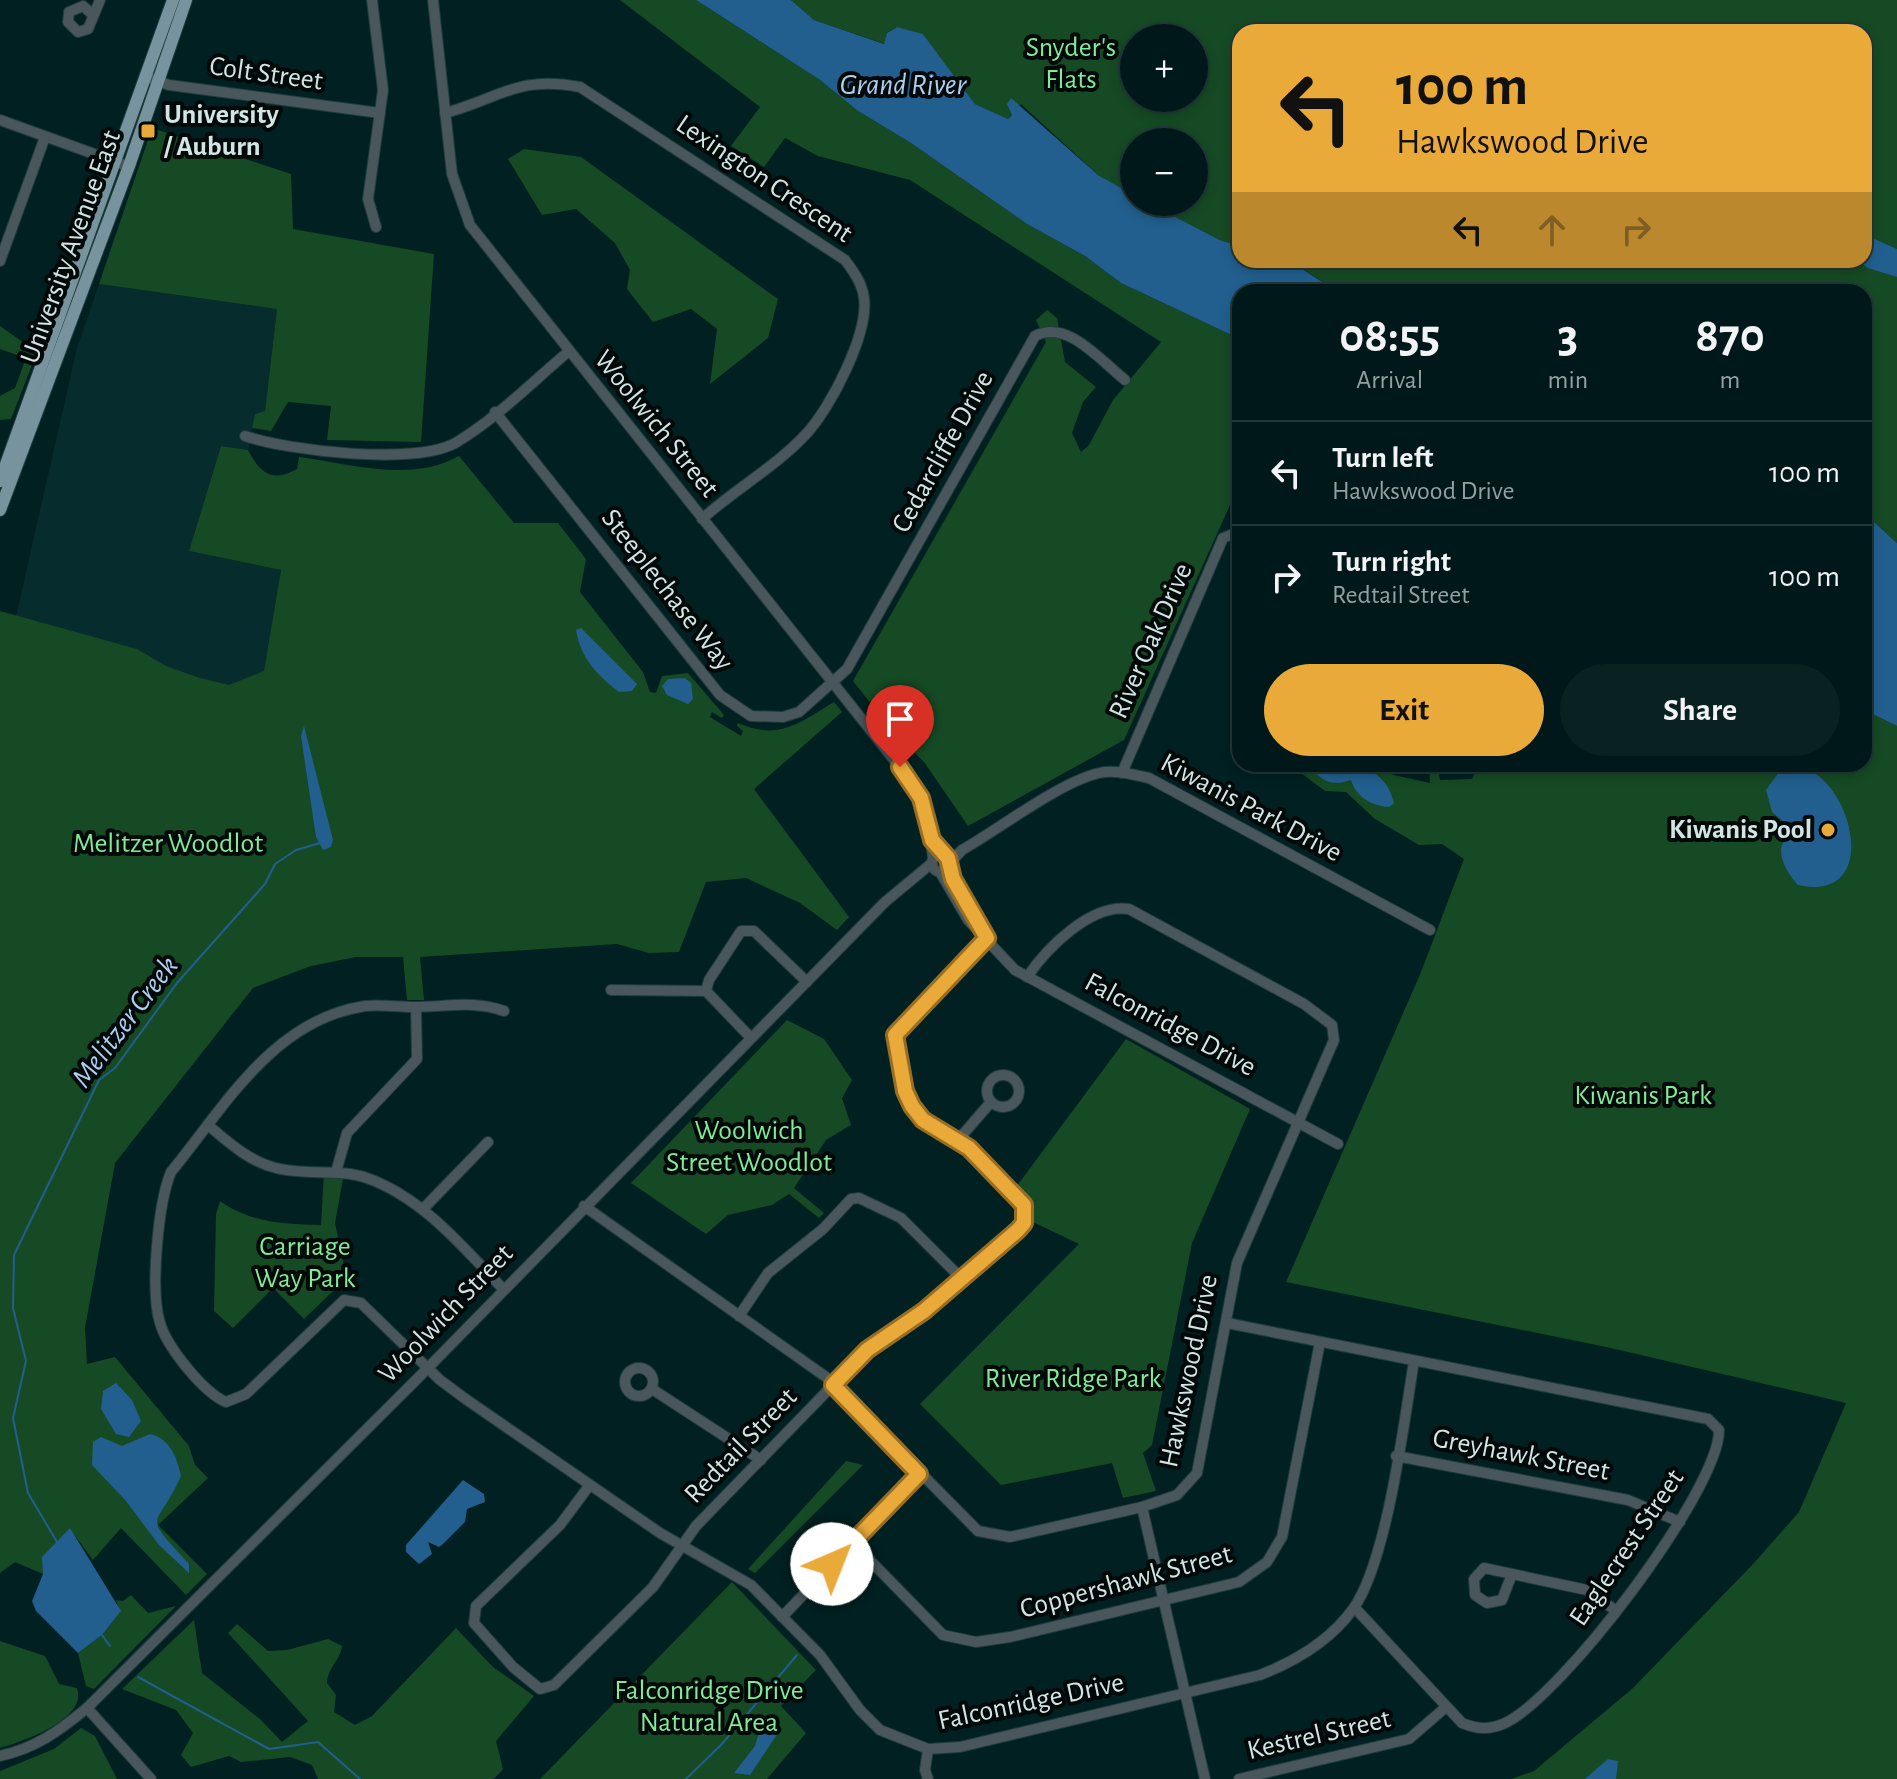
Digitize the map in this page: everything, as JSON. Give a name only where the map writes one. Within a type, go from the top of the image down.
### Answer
[{"type":"main road","name":"University Avenue East","points":[[152,79],[173,0]]},
{"type":"main road","name":"University Avenue East","points":[[0,481],[52,353],[152,79],[186,0]]},
{"type":"main road","name":"University Avenue East","points":[[0,510],[52,353]]},
{"type":"street","points":[[92,14],[100,0]]},
{"type":"street","points":[[372,0],[383,74],[368,199],[376,227]]},
{"type":"street","name":"Woolwich Street","points":[[0,1756],[26,1750],[52,1736],[87,1708],[428,1368],[885,902],[941,863],[932,840],[927,813],[914,785],[470,225],[452,174],[433,0]]},
{"type":"street","name":"Colt Street","points":[[152,79],[380,113]]},
{"type":"street","name":"Lexington Crescent","points":[[445,113],[534,83],[546,81],[580,87],[845,260],[859,279],[865,299],[860,336],[821,416],[794,446],[702,519]]},
{"type":"street","points":[[0,120],[122,164]]},
{"type":"street","points":[[0,261],[45,137]]},
{"type":"street","name":"Cedarcliffe Drive","points":[[833,683],[847,669],[916,551],[1035,336],[1048,329],[1062,331],[1125,380]]},
{"type":"street","points":[[245,436],[277,447],[427,455],[457,443],[568,352]]},
{"type":"street","name":"Steeplechase Way","points":[[495,412],[728,703],[751,716],[783,717],[799,712],[833,683]]},
{"type":"street","name":"River Oak Drive","points":[[1122,773],[1223,538],[1232,533]]},
{"type":"street","name":"Kiwanis Park Drive","points":[[941,863],[1075,782],[1101,772],[1122,773],[1149,778],[1430,930]]},
{"type":"street","name":"Falconridge Drive","points":[[941,863],[1001,957],[1027,977],[1338,1144]]},
{"type":"street","name":"Hawkswood Drive","points":[[584,1206],[833,1385],[970,1525],[998,1537],[1142,1507],[1177,1495],[1197,1473],[1237,1263],[1334,1040],[1332,1025],[1304,1004],[1129,909],[1113,907],[1059,938],[1027,977]]},
{"type":"street","points":[[706,991],[729,948],[741,931],[747,929],[760,937],[807,982]]},
{"type":"street","name":"Redtail Street","points":[[589,1486],[560,1525],[476,1606],[473,1616],[474,1623],[513,1667],[540,1689],[554,1685],[653,1587],[696,1526],[867,1350],[924,1311],[1018,1230],[1026,1215],[1024,1205],[958,1140],[923,1120],[912,1106],[905,1091],[895,1035],[987,938]]},
{"type":"street","points":[[611,990],[706,991],[751,1038]]},
{"type":"street","points":[[504,1011],[482,1003],[354,1009],[327,1015],[290,1035],[264,1056],[209,1126],[250,1157],[275,1168],[365,1177],[423,1209],[504,1290]]},
{"type":"street","points":[[336,1172],[347,1133],[417,1059],[416,1007]]},
{"type":"street","points":[[958,1140],[991,1102]]},
{"type":"street","name":"Falconridge Drive","points":[[209,1126],[171,1172],[159,1212],[157,1310],[165,1337],[181,1360],[218,1398],[226,1402],[237,1400],[344,1300],[361,1303],[428,1368],[589,1486],[682,1546],[751,1585],[820,1655],[860,1710],[880,1730],[928,1749],[960,1747],[1260,1675],[1292,1663],[1316,1646],[1355,1608],[1380,1544],[1414,1361]]},
{"type":"street","points":[[423,1209],[488,1142]]},
{"type":"street","points":[[739,1316],[768,1273],[823,1229],[851,1199],[859,1198],[901,1218],[962,1279]]},
{"type":"street","name":"Eaglecrest Street","points":[[1227,1323],[1708,1419],[1716,1424],[1719,1442],[1714,1457],[1680,1522],[1567,1673],[1510,1721],[1487,1729],[1462,1723],[1355,1608]]},
{"type":"street","name":"Coppershawk Street","points":[[853,1543],[943,1635],[959,1640],[1010,1637],[1239,1582],[1275,1551],[1291,1504],[1320,1342]]},
{"type":"street","points":[[652,1389],[761,1460]]},
{"type":"street","name":"Greyhawk Street","points":[[1396,1456],[1628,1500],[1680,1522]]},
{"type":"street","points":[[782,1617],[919,1474]]},
{"type":"street","points":[[1142,1507],[1205,1779]]},
{"type":"street","points":[[1512,1574],[1587,1590],[1615,1610]]},
{"type":"street","name":"Kestrel Street","points":[[1239,1779],[1409,1739],[1446,1707]]},
{"type":"street","points":[[87,1708],[151,1779]]},
{"type":"street","points":[[928,1749],[925,1770],[928,1779]]},
{"type":"shaded area","points":[[99,284],[277,309],[265,411],[255,414],[248,450],[221,446],[189,551],[281,570],[260,698],[16,616],[77,348]]},
{"type":"green space","points":[[620,0],[696,0],[820,80],[858,111],[911,143],[1027,224],[1085,256],[1121,283],[1232,335],[1232,501],[1124,740],[968,826],[924,762],[891,729],[853,681],[1046,342],[1036,320],[1047,310],[1057,318],[1065,362],[1096,387],[1083,402],[1072,433],[1081,452],[1089,445],[1113,400],[1161,342],[910,180],[818,156],[785,138],[764,167],[731,146],[760,107]]},
{"type":"green space","name":"Snyder's Flats","points":[[791,0],[1897,0],[1897,249],[1872,238],[1872,24],[1232,24],[1232,243],[1173,216],[1208,216],[1208,128],[1120,128],[1120,187],[1098,175],[1021,104],[1008,119],[975,104],[923,34],[896,27],[887,33],[885,44],[814,20]]},
{"type":"green space","points":[[152,128],[291,174],[293,229],[434,254],[421,442],[327,440],[331,406],[288,402],[271,431],[252,428],[255,414],[265,411],[277,309],[99,284]]},
{"type":"green space","points":[[524,149],[581,157],[778,299],[768,338],[710,384],[717,329],[691,309],[653,322],[627,289],[630,270],[615,243],[576,209],[542,215],[508,159]]},
{"type":"green space","points":[[1872,267],[1897,277],[1897,543],[1872,520],[1872,284],[1326,284],[1301,268]]},
{"type":"green space","points":[[0,326],[37,352],[11,419],[0,420],[0,396],[15,388],[26,358],[0,349]]},
{"type":"green space","name":"Melitzer Woodlot","points":[[221,446],[248,450],[262,470],[274,475],[297,469],[299,457],[401,470],[421,469],[459,456],[514,523],[558,523],[586,559],[580,592],[643,672],[650,692],[656,693],[662,676],[688,673],[724,715],[722,718],[712,712],[710,717],[741,736],[743,731],[737,726],[738,723],[752,728],[777,730],[799,723],[834,702],[842,712],[754,789],[849,917],[837,930],[800,903],[746,878],[706,882],[679,952],[649,953],[617,944],[420,957],[424,1000],[407,1000],[403,957],[356,957],[311,966],[253,988],[115,1163],[85,1328],[87,1364],[115,1357],[189,1446],[195,1465],[208,1478],[158,1525],[207,1574],[186,1595],[121,1528],[93,1560],[70,1529],[43,1574],[15,1562],[0,1573],[0,611],[137,649],[166,666],[229,685],[264,671],[281,570],[189,551]]},
{"type":"green space","name":"Kiwanis Park","points":[[1872,714],[1897,726],[1897,1779],[1511,1779],[1534,1771],[1633,1688],[1754,1563],[1799,1512],[1846,1403],[1611,1348],[1286,1282],[1421,972],[1464,859],[1442,844],[1419,845],[1375,819],[1346,792],[1325,791],[1300,772],[1389,772],[1430,783],[1429,772],[1438,772],[1440,780],[1472,779],[1475,772],[1872,772]]},
{"type":"green space","name":"Woolwich Street Woodlot","points":[[787,1020],[824,1039],[852,1080],[842,1098],[851,1125],[826,1140],[794,1188],[824,1213],[819,1218],[789,1194],[772,1205],[728,1215],[706,1234],[631,1183]]},
{"type":"green space","name":"River Ridge Park","points":[[1126,1039],[1250,1109],[1192,1243],[1152,1445],[1143,1453],[1156,1491],[1123,1498],[1112,1463],[1001,1485],[920,1404],[1079,1244],[1031,1221],[1029,1202],[1016,1187]]},
{"type":"green space","name":"Carriage Way Park","points":[[324,1172],[344,1173],[335,1223],[348,1285],[332,1292],[304,1319],[273,1288],[233,1328],[214,1311],[216,1214],[220,1201],[256,1218],[321,1225]]},
{"type":"green space","points":[[846,1461],[863,1465],[755,1573],[748,1569]]},
{"type":"green space","name":"Falconridge Drive Natural Area","points":[[732,1582],[816,1670],[781,1706],[806,1733],[767,1779],[540,1779]]},
{"type":"green space","points":[[131,1595],[148,1613],[176,1606],[94,1689],[86,1686],[78,1653],[102,1635],[120,1612],[116,1600],[123,1601]]},
{"type":"green space","points":[[194,1620],[202,1673],[261,1720],[282,1742],[308,1721],[228,1633],[237,1624],[268,1651],[287,1650],[328,1639],[342,1646],[327,1683],[336,1695],[334,1712],[355,1725],[372,1716],[456,1628],[493,1667],[534,1696],[496,1741],[503,1769],[494,1779],[318,1779],[312,1765],[290,1757],[241,1762],[229,1756],[191,1767],[181,1755],[193,1733],[176,1710],[122,1689]]},
{"type":"green space","points":[[0,1641],[45,1656],[59,1684],[77,1688],[78,1699],[64,1719],[52,1727],[0,1748]]},
{"type":"green space","points":[[81,1728],[95,1736],[117,1779],[0,1779],[0,1771],[54,1749]]},
{"type":"water","name":"Grand River","points":[[696,0],[791,0],[814,20],[884,44],[887,33],[897,27],[923,34],[975,104],[1008,119],[1012,115],[1007,104],[1011,98],[1098,175],[1120,187],[1120,216],[1173,216],[1232,243],[1232,268],[1300,268],[1326,284],[1232,284],[1232,335],[1121,283],[1085,256],[1027,224],[911,143],[858,111],[820,80]]},
{"type":"water","points":[[1872,238],[1897,249],[1897,277],[1868,268],[1872,268]]},
{"type":"water","points":[[1872,520],[1897,543],[1897,726],[1872,714]]},
{"type":"water","points":[[581,628],[637,684],[632,691],[619,692],[591,666],[578,640],[576,630]]},
{"type":"water","points":[[685,678],[691,683],[693,699],[688,704],[667,695],[662,686],[668,679]]},
{"type":"water","points":[[304,726],[333,840],[331,847],[323,850],[316,837],[301,736]]},
{"type":"water","points":[[1315,772],[1372,772],[1389,789],[1394,803],[1389,807],[1377,805],[1361,796],[1351,780],[1338,783]]},
{"type":"water","name":"Kiwanis Pool","points":[[1779,772],[1811,772],[1819,776],[1834,793],[1845,814],[1851,837],[1850,859],[1842,876],[1825,886],[1798,885],[1783,861],[1782,845],[1794,835],[1807,833],[1809,826],[1804,821],[1784,822],[1772,812],[1766,790]]},
{"type":"water","points":[[116,1383],[132,1400],[141,1421],[129,1437],[116,1434],[101,1409],[103,1391]]},
{"type":"water","points":[[150,1434],[168,1444],[181,1476],[157,1521],[158,1527],[189,1564],[189,1573],[159,1545],[126,1501],[92,1465],[93,1442],[101,1437],[122,1446]]},
{"type":"water","points":[[463,1480],[484,1494],[485,1502],[467,1509],[465,1522],[439,1547],[428,1542],[432,1554],[419,1564],[406,1552],[406,1545]]},
{"type":"water","points":[[70,1528],[121,1611],[102,1635],[78,1653],[36,1611],[32,1601],[43,1574],[42,1557]]},
{"type":"water","points":[[775,1718],[780,1730],[750,1775],[734,1773],[755,1746],[762,1722]]},
{"type":"water","points":[[1608,1759],[1618,1761],[1616,1779],[1585,1779]]},
{"type":"waterway","name":"Melitzer Creek","points":[[57,1542],[28,1493],[13,1418],[26,1361],[13,1308],[14,1255],[99,1080],[115,1068],[177,983],[265,884],[275,864],[296,850],[320,843]]},
{"type":"waterway","points":[[102,1635],[110,1646]]},
{"type":"waterway","points":[[686,1779],[721,1745],[797,1655]]},
{"type":"waterway","name":"Melitzer Creek","points":[[138,1677],[269,1749],[318,1742],[360,1779]]},
{"type":"place","name":"University / Auburn","points":[[148,131]]},
{"type":"place","name":"Kiwanis Pool","points":[[1828,830]]},
{"type":"route","points":[[832,1564],[919,1474],[833,1385],[867,1350],[924,1311],[1018,1230],[1026,1215],[1024,1205],[969,1148],[923,1120],[905,1091],[894,1045],[899,1027],[987,938],[976,914],[950,874],[948,858],[932,840],[921,798],[900,767]]}]
